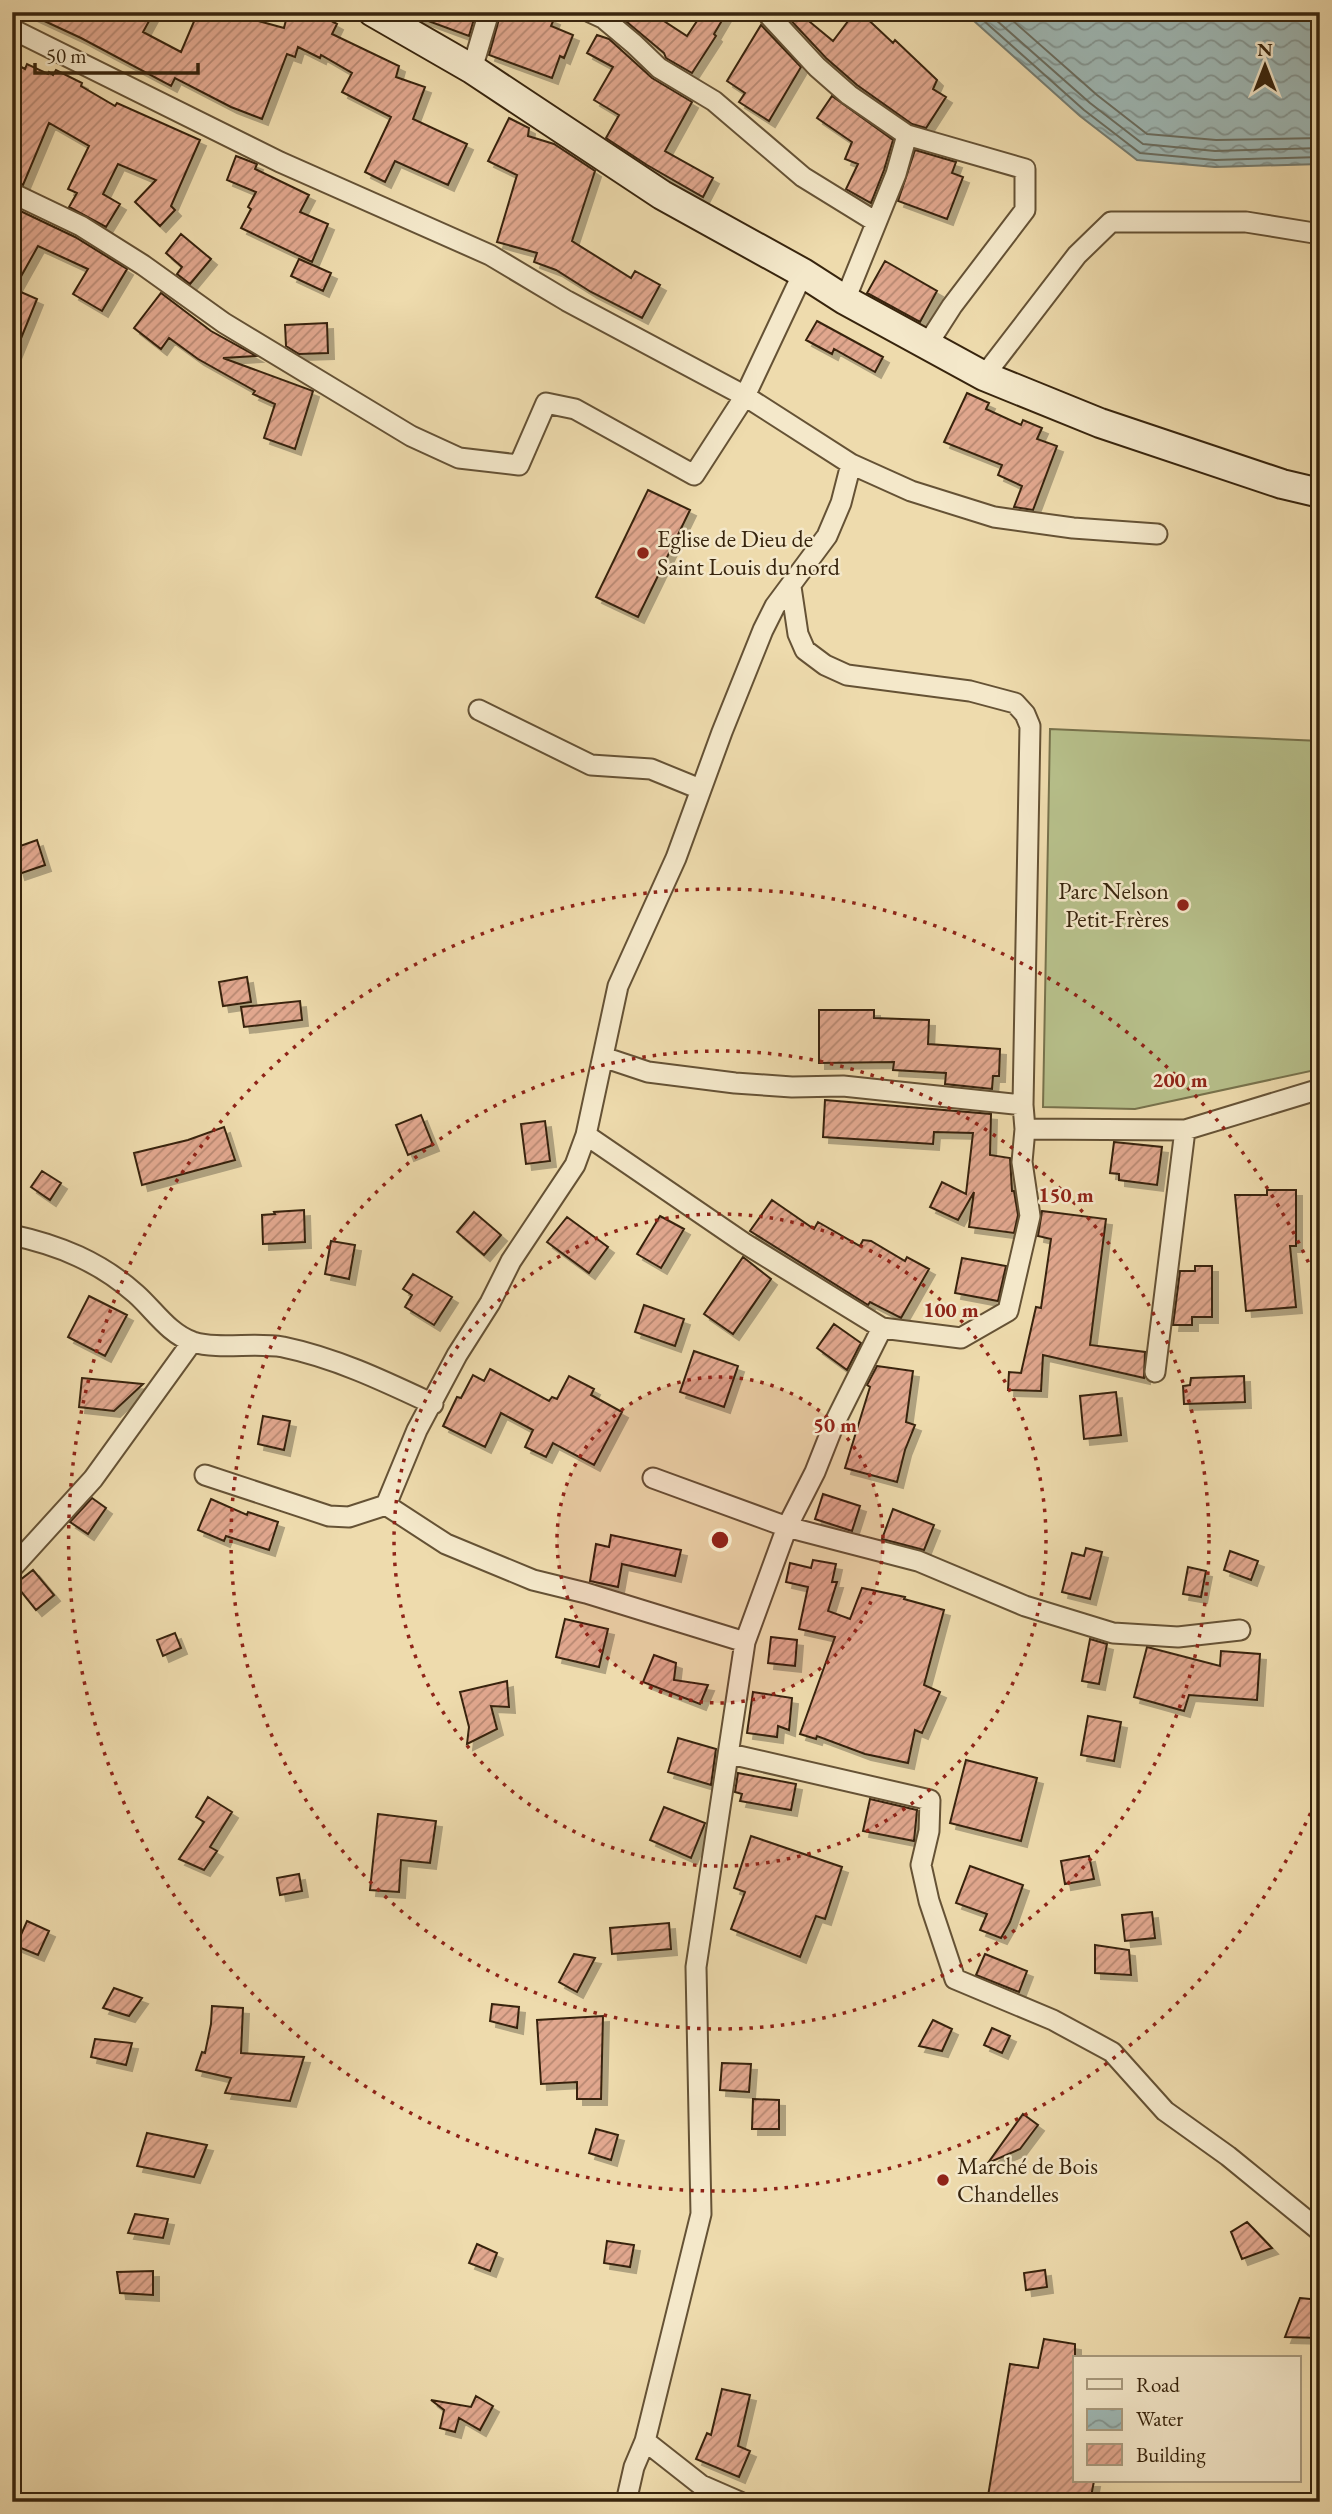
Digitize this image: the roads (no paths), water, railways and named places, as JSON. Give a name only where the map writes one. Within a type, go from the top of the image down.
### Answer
[{"type":"main road","points":[[373,12],[472,69],[662,195],[984,376],[1100,423],[1282,484],[1320,493]]},
{"type":"street","points":[[472,69],[489,12]]},
{"type":"street","points":[[590,12],[603,18],[659,68],[715,101],[803,177],[876,222]]},
{"type":"street","points":[[766,12],[817,67],[849,95],[907,135],[1026,169],[1026,210],[952,306],[927,345]]},
{"type":"street","points":[[12,29],[280,162],[490,255],[567,301],[746,396],[850,464],[911,491],[994,517],[1073,528],[1157,534]]},
{"type":"street","points":[[845,300],[896,174],[907,135]]},
{"type":"street","points":[[12,193],[81,226],[143,265],[224,323],[411,436],[459,458],[519,465],[546,403],[575,408],[694,475],[746,396],[803,273]]},
{"type":"street","points":[[984,376],[1077,255],[1111,222],[1246,222],[1320,234]]},
{"type":"street","points":[[205,1475],[329,1516],[349,1517],[386,1505],[417,1430],[457,1355],[490,1303],[510,1261],[575,1165],[586,1135],[618,986],[676,858],[700,789],[763,630],[775,607],[827,536],[841,503],[850,464]]},
{"type":"street","points":[[586,1135],[744,1243],[882,1328],[961,1338],[1008,1311],[1030,1216],[1022,1162],[1025,1129],[1023,1105],[1030,726],[1025,714],[1015,704],[970,691],[847,675],[825,665],[806,650],[798,634],[791,587]]},
{"type":"street","points":[[479,710],[591,765],[651,769],[700,789]]},
{"type":"street","points":[[603,1057],[648,1072],[735,1083],[792,1087],[843,1086],[1023,1105]]},
{"type":"street","points":[[1025,1129],[1185,1130],[1320,1089]]},
{"type":"street","points":[[1155,1372],[1185,1130]]},
{"type":"street","points":[[12,1235],[74,1252],[135,1293],[174,1332],[192,1342],[212,1345],[253,1343],[283,1348],[356,1368],[433,1404]]},
{"type":"street","points":[[626,2502],[634,2468],[645,2441],[702,2214],[696,1967],[745,1642],[787,1527],[882,1328]]},
{"type":"street","points":[[12,1568],[93,1479],[192,1342]]},
{"type":"street","points":[[653,1478],[787,1527],[918,1561],[1025,1606],[1113,1633],[1178,1637],[1240,1630]]},
{"type":"street","points":[[386,1505],[446,1544],[533,1580],[586,1593],[745,1642]]},
{"type":"street","points":[[730,1754],[930,1800],[929,1831],[921,1865],[929,1901],[954,1979],[1053,2020],[1112,2052],[1165,2111],[1228,2156],[1320,2231]]},
{"type":"street","points":[[645,2441],[701,2485],[740,2502]]},
{"type":"water","points":[[964,12],[1320,12],[1320,164],[1215,167],[1137,160],[1080,116]]},
{"type":"place","name":"Eglise de Dieu de Saint Louis du nord","points":[[643,553]]},
{"type":"place","name":"Parc Nelson Petit-Frères","points":[[1183,905]]},
{"type":"place","name":"Marché de Bois Chandelles","points":[[943,2180]]}]
